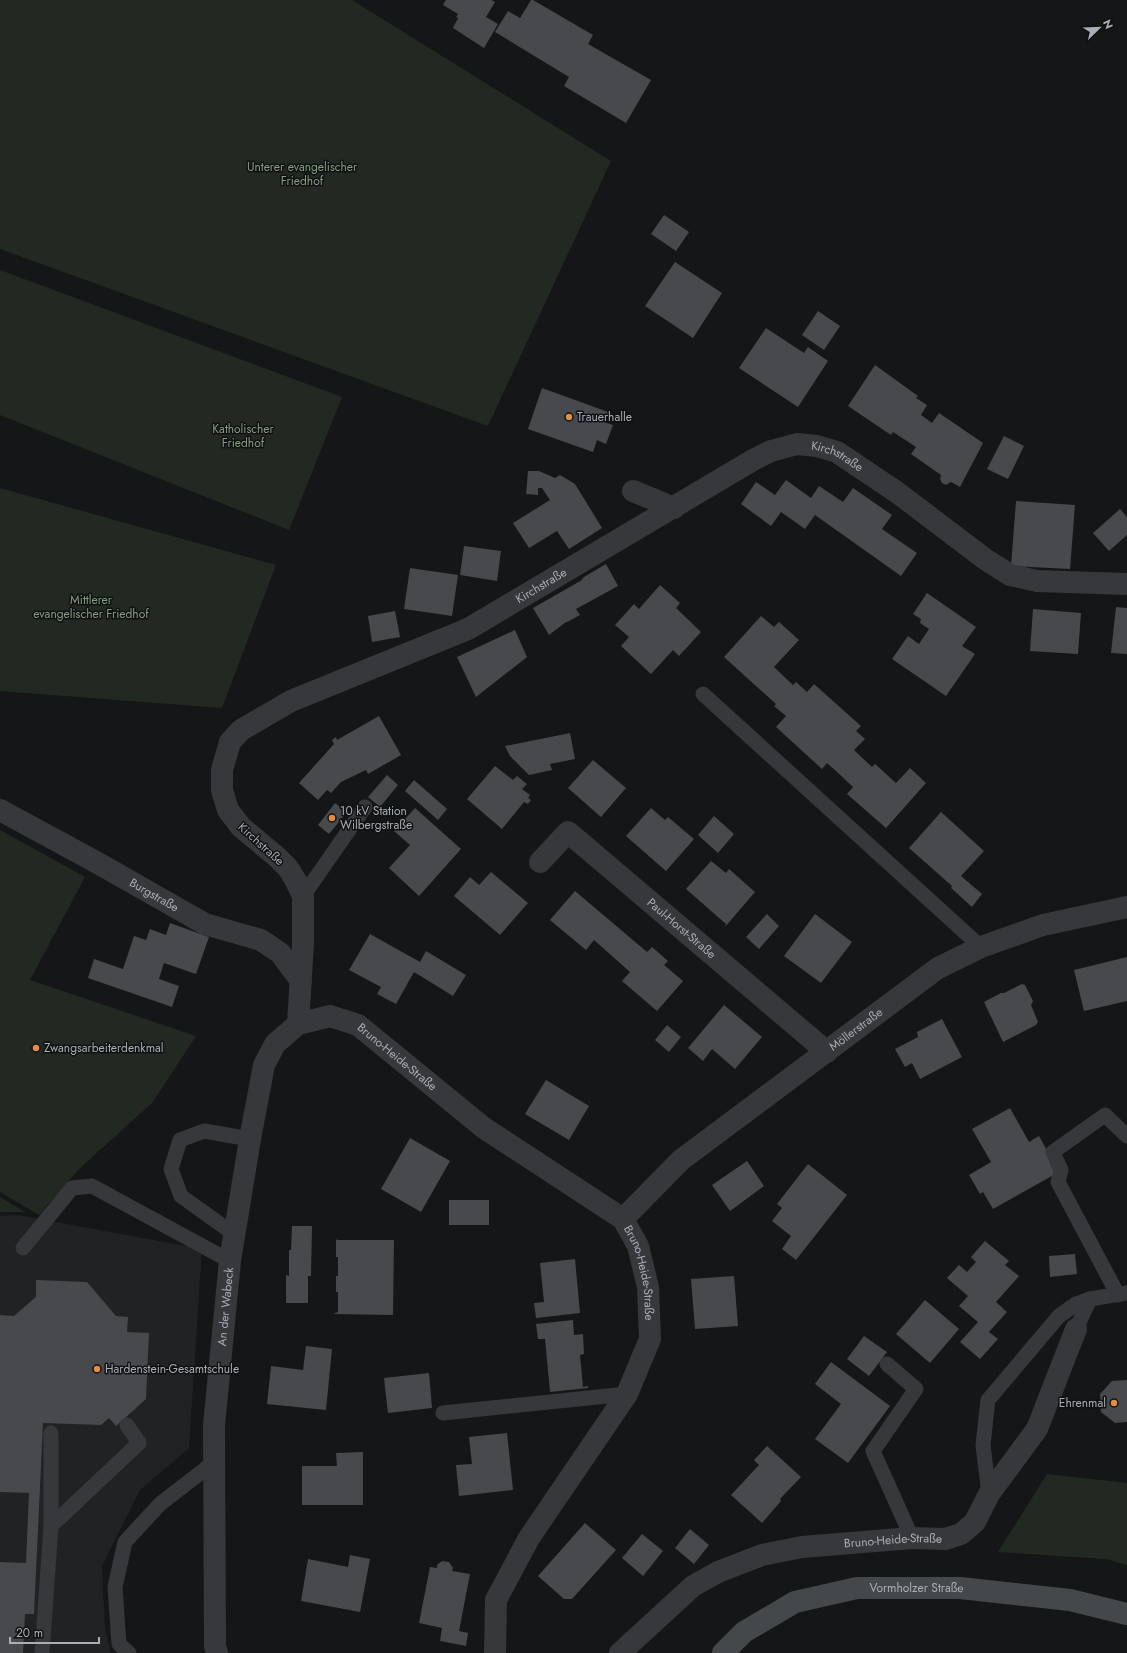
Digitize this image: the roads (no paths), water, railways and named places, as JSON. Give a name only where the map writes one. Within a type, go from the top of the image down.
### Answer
[{"type":"main road","name":"Vormholzer Straße","points":[[723,1653],[744,1632],[795,1602],[857,1588],[960,1588],[1070,1600],[1127,1614]]},
{"type":"street","name":"Kirchstraße","points":[[298,1024],[303,943],[303,896],[296,880],[288,868],[277,857],[240,827],[228,810],[222,790],[222,770],[230,742],[241,730],[291,701],[468,629],[771,451],[797,444],[817,446],[837,452],[898,493],[985,559],[1010,576],[1037,581],[1127,584]]},
{"type":"street","points":[[633,491],[674,508]]},
{"type":"street","name":"Burgstraße","points":[[0,810],[205,924],[261,940],[280,953],[301,981]]},
{"type":"street","name":"Paul-Horst-Straße","points":[[540,862],[568,832],[827,1052]]},
{"type":"street","name":"Möllerstraße","points":[[623,1219],[681,1160],[731,1121],[827,1052],[938,968],[981,947],[1043,925],[1127,908]]},
{"type":"street","name":"Bruno-Heide-Straße","points":[[298,1024],[330,1016],[358,1025],[484,1128],[623,1219],[638,1246],[648,1287],[650,1339],[628,1394],[529,1538],[496,1600],[495,1653]]},
{"type":"street","name":"An der Wabeck","points":[[214,1651],[214,1425],[230,1261],[264,1065],[275,1044],[298,1024]]},
{"type":"street","name":"Bruno-Heide-Straße","points":[[620,1653],[693,1586],[718,1572],[762,1555],[802,1546],[912,1538],[945,1539],[961,1534],[975,1522],[989,1494],[1037,1429],[1076,1329]]},
{"type":"lane","points":[[703,694],[981,947]]},
{"type":"lane","points":[[303,896],[365,807]]},
{"type":"lane","points":[[989,1494],[982,1444],[988,1400],[1059,1316],[1076,1304],[1090,1299],[1123,1294],[1058,1182],[1061,1170],[1053,1152],[1104,1115],[1127,1136]]},
{"type":"lane","points":[[234,1234],[180,1196],[171,1169],[180,1140],[204,1131],[250,1139]]},
{"type":"lane","points":[[23,1248],[72,1188],[92,1186],[230,1261]]},
{"type":"lane","points":[[1076,1329],[1090,1299]]},
{"type":"lane","points":[[887,1364],[916,1389],[873,1451],[912,1538]]},
{"type":"lane","points":[[443,1413],[628,1394]]},
{"type":"lane","points":[[51,1526],[139,1443],[127,1425]]},
{"type":"lane","points":[[42,1653],[51,1526],[51,1433]]},
{"type":"lane","points":[[128,1653],[119,1644],[115,1587],[125,1542],[160,1504],[213,1463]]},
{"type":"place","name":"Trauerhalle","points":[[569,417]]},
{"type":"place","name":"10 kV Station Wilbergstraße","points":[[332,818]]},
{"type":"place","name":"Zwangsarbeiterdenkmal","points":[[36,1048]]},
{"type":"place","name":"Hardenstein-Gesamtschule","points":[[97,1369]]},
{"type":"place","name":"Ehrenmal","points":[[1114,1403]]},
{"type":"park label","name":"Unterer evangelischer Friedhof","points":[[302,174]]},
{"type":"park label","name":"Katholischer Friedhof","points":[[243,436]]},
{"type":"park label","name":"Mittlerer evangelischer Friedhof","points":[[91,607]]}]
